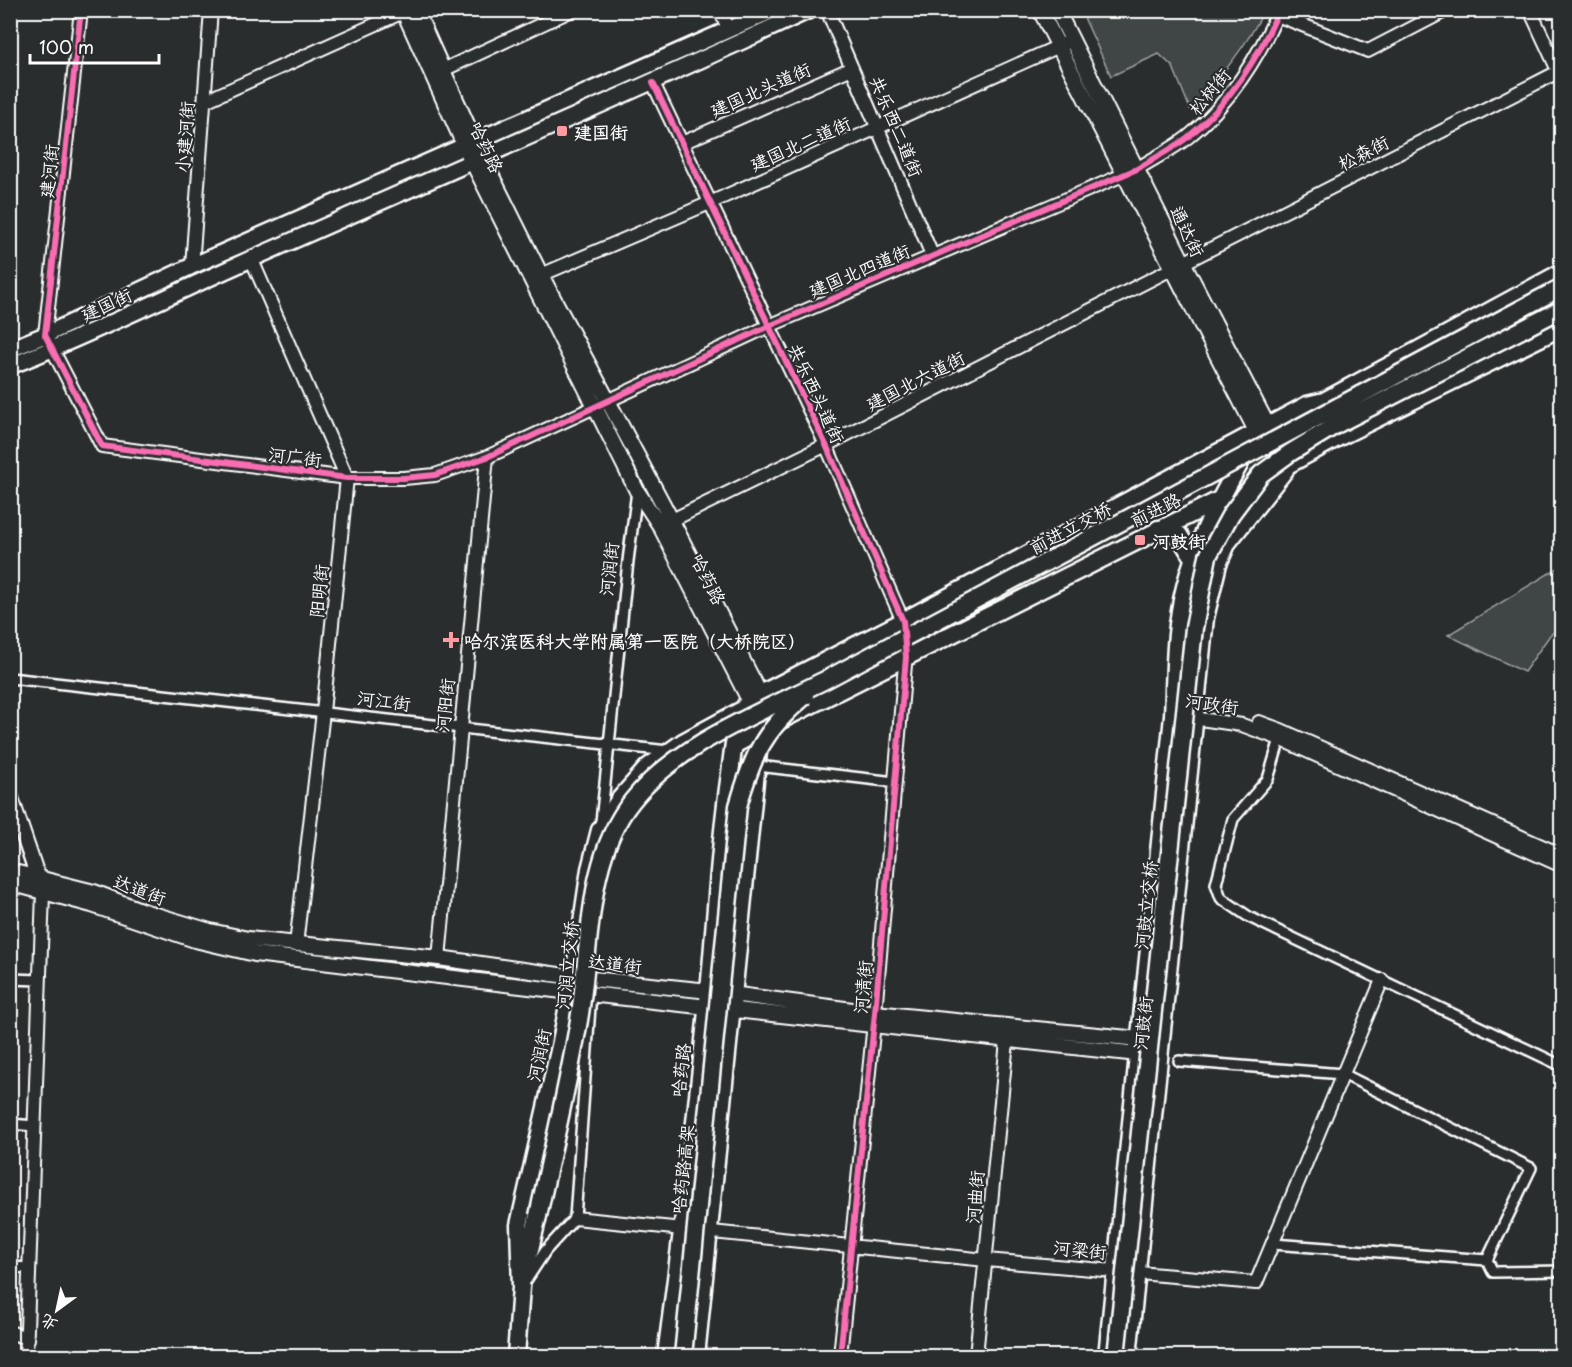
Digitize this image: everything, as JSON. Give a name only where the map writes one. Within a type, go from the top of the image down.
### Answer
[{"type":"highway","name":"前进路","points":[[751,702],[1263,430],[1307,405],[1349,375],[1562,260]]},
{"type":"highway","name":"前进路","points":[[1307,405],[1324,401],[1562,272]]},
{"type":"highway","name":"前进立交桥","points":[[608,828],[642,789],[690,748],[827,679],[1562,287]]},
{"type":"highway","name":"河鼓立交桥","points":[[1116,1356],[1194,628],[1208,556],[1231,514],[1261,474],[1290,453],[1336,425],[1562,309]]},
{"type":"highway","name":"前进路","points":[[734,745],[1158,529],[1287,467],[1341,436],[1562,327]]},
{"type":"highway","name":"河鼓街","points":[[1107,1356],[1173,716],[1177,635],[1184,588],[1207,524],[1263,430]]},
{"type":"highway","name":"河鼓街","points":[[1128,1356],[1205,618],[1218,564],[1227,542],[1287,467]]},
{"type":"highway","points":[[1158,529],[1179,535],[1190,549],[1193,558]]},
{"type":"highway","name":"哈药路高架","points":[[683,1356],[738,806],[750,766],[771,729],[789,710],[827,679]]},
{"type":"highway","points":[[668,752],[751,702]]},
{"type":"highway","name":"哈药路","points":[[696,1356],[758,766],[759,732],[751,702]]},
{"type":"highway","name":"哈药路","points":[[666,1356],[708,998],[725,807],[734,745],[751,702]]},
{"type":"highway","name":"河润街","points":[[516,1356],[521,1287],[519,1225],[545,1118],[572,984],[590,869],[620,800],[638,777],[668,752]]},
{"type":"highway","name":"河润立交桥","points":[[521,1287],[579,1021],[591,915],[608,828]]},
{"type":"main road","name":"建国街","points":[[10,349],[192,266],[773,10]]},
{"type":"main road","name":"建国街","points":[[10,366],[52,350],[251,258],[653,83],[810,10]]},
{"type":"main road","name":"通达街","points":[[1040,10],[1058,46],[1131,171]]},
{"type":"main road","name":"通达街","points":[[1057,10],[1131,171],[1263,430],[1287,467]]},
{"type":"main road","name":"哈药路","points":[[408,11],[443,70],[470,145]]},
{"type":"main road","name":"哈药路","points":[[408,11],[470,145],[666,524],[751,702]]},
{"type":"main road","name":"哈药路","points":[[477,159],[541,275],[602,404],[637,491],[666,524]]},
{"type":"main road","points":[[10,795],[38,878]]},
{"type":"main road","name":"达道街","points":[[10,871],[94,892],[143,911],[210,931],[248,939],[439,958],[572,984],[591,993],[708,998]]},
{"type":"main road","name":"达道街","points":[[10,883],[92,906],[195,940],[255,954],[708,998],[875,1019]]},
{"type":"main road","points":[[875,1019],[1007,1041],[1140,1047]]},
{"type":"main road","points":[[875,1019],[1159,1049]]},
{"type":"street","name":"建河街","points":[[45,335],[81,10]]},
{"type":"street","name":"小建河街","points":[[192,266],[211,10]]},
{"type":"street","points":[[443,70],[572,10]]},
{"type":"street","points":[[720,10],[729,30]]},
{"type":"street","name":"共乐西二道街","points":[[827,10],[932,255]]},
{"type":"street","points":[[1278,13],[1368,51],[1447,10]]},
{"type":"street","points":[[1530,10],[1560,75]]},
{"type":"street","points":[[205,101],[408,11]]},
{"type":"street","name":"松树街","points":[[1131,171],[1187,138],[1212,115],[1255,56],[1278,13]]},
{"type":"street","name":"建国北二道街","points":[[541,275],[712,202],[1072,40]]},
{"type":"street","name":"建国北头道街","points":[[682,143],[852,68]]},
{"type":"street","name":"松森街","points":[[1179,266],[1560,75]]},
{"type":"street","name":"共乐西头道街","points":[[653,83],[712,202],[826,446],[903,621]]},
{"type":"street","name":"建国北四道街","points":[[602,404],[769,326],[1131,171]]},
{"type":"street","name":"阳明街","points":[[251,258],[347,478],[297,945]]},
{"type":"street","name":"建国北六道街","points":[[666,524],[826,446],[1179,266]]},
{"type":"street","name":"河广街","points":[[45,335],[102,446],[347,478],[404,478],[435,475],[487,457],[602,404]]},
{"type":"street","name":"河阳街","points":[[439,958],[487,457]]},
{"type":"street","name":"河润街","points":[[608,828],[610,745],[637,491]]},
{"type":"street","name":"河清街","points":[[840,1356],[875,1019],[906,657],[903,621]]},
{"type":"street","name":"河江街","points":[[10,678],[668,752]]},
{"type":"street","name":"河政街","points":[[1173,716],[1196,714],[1242,717],[1281,730],[1562,855]]},
{"type":"street","name":"河政街","points":[[1196,714],[1242,725],[1280,739],[1562,866]]},
{"type":"street","points":[[1280,739],[1268,779],[1233,819],[1216,884],[1221,898],[1249,917],[1562,1066]]},
{"type":"street","points":[[758,766],[895,782]]},
{"type":"street","points":[[26,1356],[43,893],[38,878]]},
{"type":"street","points":[[10,979],[40,980]]},
{"type":"street","name":"河梁街","points":[[575,1218],[986,1260],[1256,1282],[1382,980]]},
{"type":"street","points":[[575,1218],[591,993]]},
{"type":"street","name":"河曲街","points":[[976,1356],[1007,1041]]},
{"type":"street","points":[[1179,1061],[1343,1074],[1531,1168],[1486,1260]]},
{"type":"street","points":[[10,1124],[35,1126]]},
{"type":"street","name":"河润街","points":[[521,1287],[546,1250],[575,1218]]},
{"type":"street","points":[[1273,1244],[1486,1260]]},
{"type":"street","points":[[1486,1260],[1493,1272],[1562,1271]]},
{"type":"street","points":[[10,1267],[30,1268]]},
{"type":"street","points":[[10,1332],[28,1339]]},
{"type":"shaded area","points":[[1081,11],[1264,11],[1249,38],[1231,63],[1190,109],[1173,67],[1159,54],[1111,76]]},
{"type":"shaded area","points":[[1561,566],[1561,626],[1550,635],[1524,672],[1448,635]]},
{"type":"cycle path","points":[[81,10],[45,335],[102,446],[347,478],[404,478],[435,475],[487,457],[769,326],[1137,169],[1182,141],[1216,110],[1252,62],[1279,10]]},
{"type":"cycle path","points":[[653,83],[826,445],[903,621],[906,657],[875,1013],[840,1356]]},
{"type":"place","name":"建国街","points":[[562,131]]},
{"type":"place","name":"河鼓街","points":[[1140,540]]},
{"type":"place","name":"哈尔滨医科大学附属第一医院（大桥院区）","points":[[451,640]]}]
